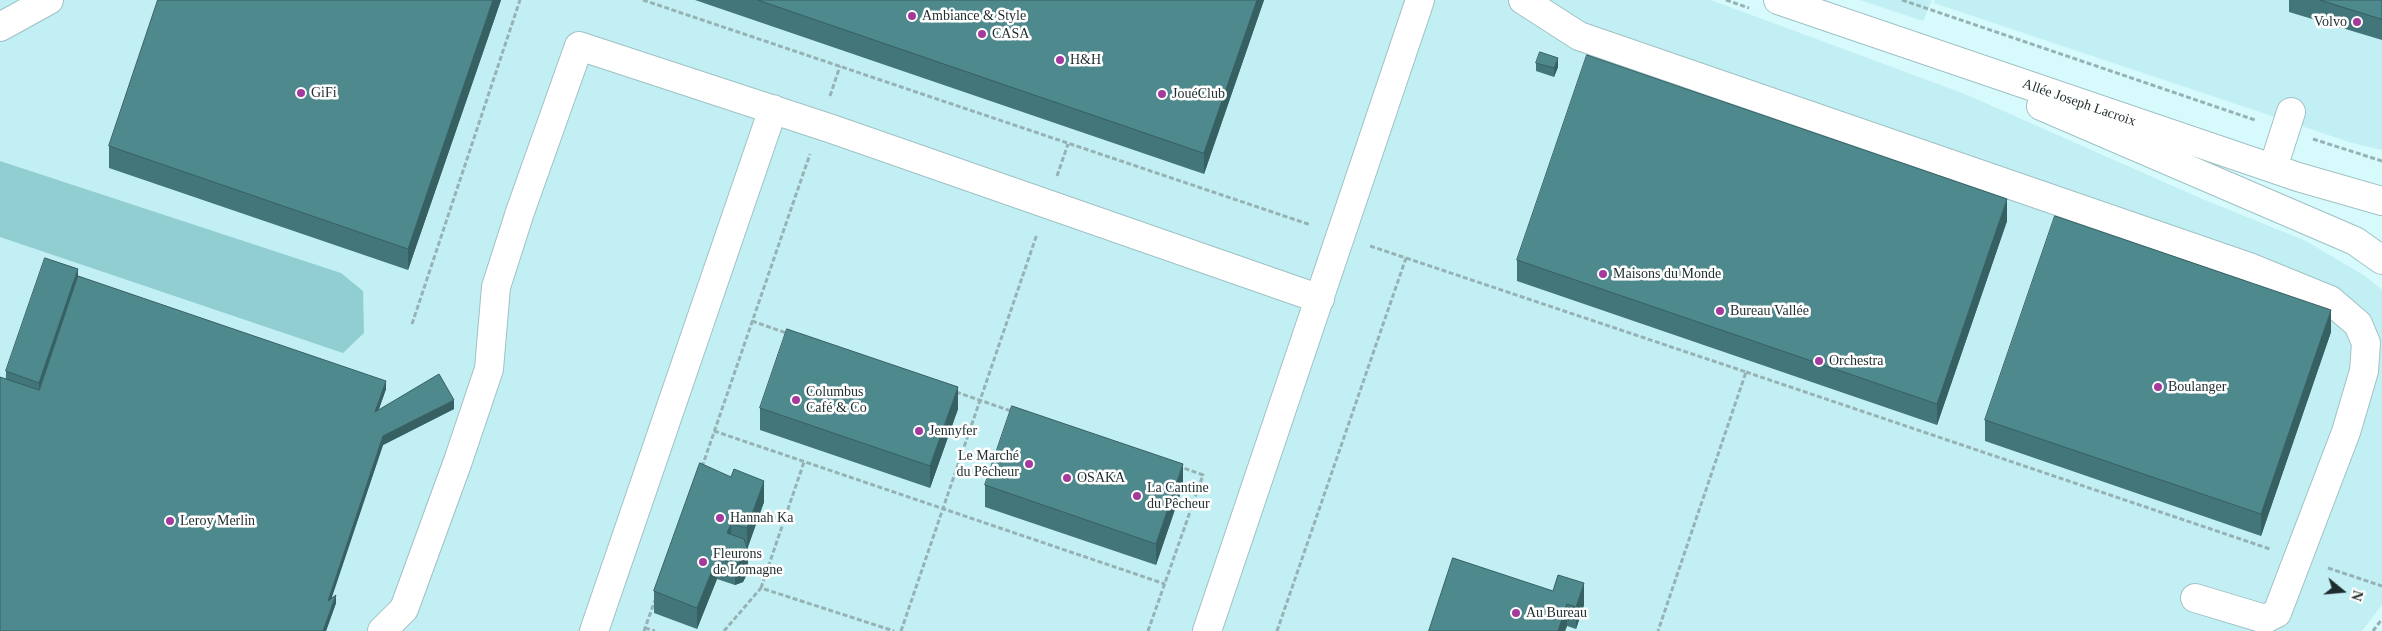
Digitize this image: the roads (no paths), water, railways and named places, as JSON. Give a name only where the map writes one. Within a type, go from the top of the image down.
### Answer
[{"type":"street","points":[[0,27],[49,0]]},
{"type":"street","points":[[1207,631],[1420,0]]},
{"type":"street","points":[[1523,0],[1579,36],[2249,267],[2330,300],[2358,324],[2366,343],[2364,371],[2346,432],[2277,613],[2265,619],[2195,598]]},
{"type":"street","name":"Allée Joseph Lacroix","points":[[1791,2],[2273,168],[2382,202]]},
{"type":"street","points":[[382,631],[404,609],[458,461],[489,369],[496,287],[520,212],[580,46],[820,125],[1320,299]]},
{"type":"street","points":[[2008,78],[2024,97],[2063,117],[2355,241],[2382,260]]},
{"type":"street","points":[[594,631],[773,109]]},
{"type":"street","points":[[2273,168],[2288,121]]},
{"type":"place","name":"Ambiance & Style","points":[[912,16]]},
{"type":"place","name":"Volvo","points":[[2357,22]]},
{"type":"place","name":"CASA","points":[[982,34]]},
{"type":"place","name":"H&H","points":[[1060,60]]},
{"type":"place","name":"GiFi","points":[[301,93]]},
{"type":"place","name":"JouéClub","points":[[1162,94]]},
{"type":"place","name":"Maisons du Monde","points":[[1603,274]]},
{"type":"place","name":"Bureau Vallée","points":[[1720,311]]},
{"type":"place","name":"Orchestra","points":[[1819,361]]},
{"type":"place","name":"Boulanger","points":[[2158,387]]},
{"type":"place","name":"Columbus Café & Co","points":[[796,400]]},
{"type":"place","name":"Jennyfer","points":[[919,431]]},
{"type":"place","name":"Le Marché du Pêcheur","points":[[1029,464]]},
{"type":"place","name":"OSAKA","points":[[1067,478]]},
{"type":"place","name":"La Cantine du Pêcheur","points":[[1137,496]]},
{"type":"place","name":"Hannah Ka","points":[[720,518]]},
{"type":"place","name":"Leroy Merlin","points":[[170,521]]},
{"type":"place","name":"Fleurons de Lomagne","points":[[703,562]]},
{"type":"place","name":"Au Bureau","points":[[1516,613]]}]
